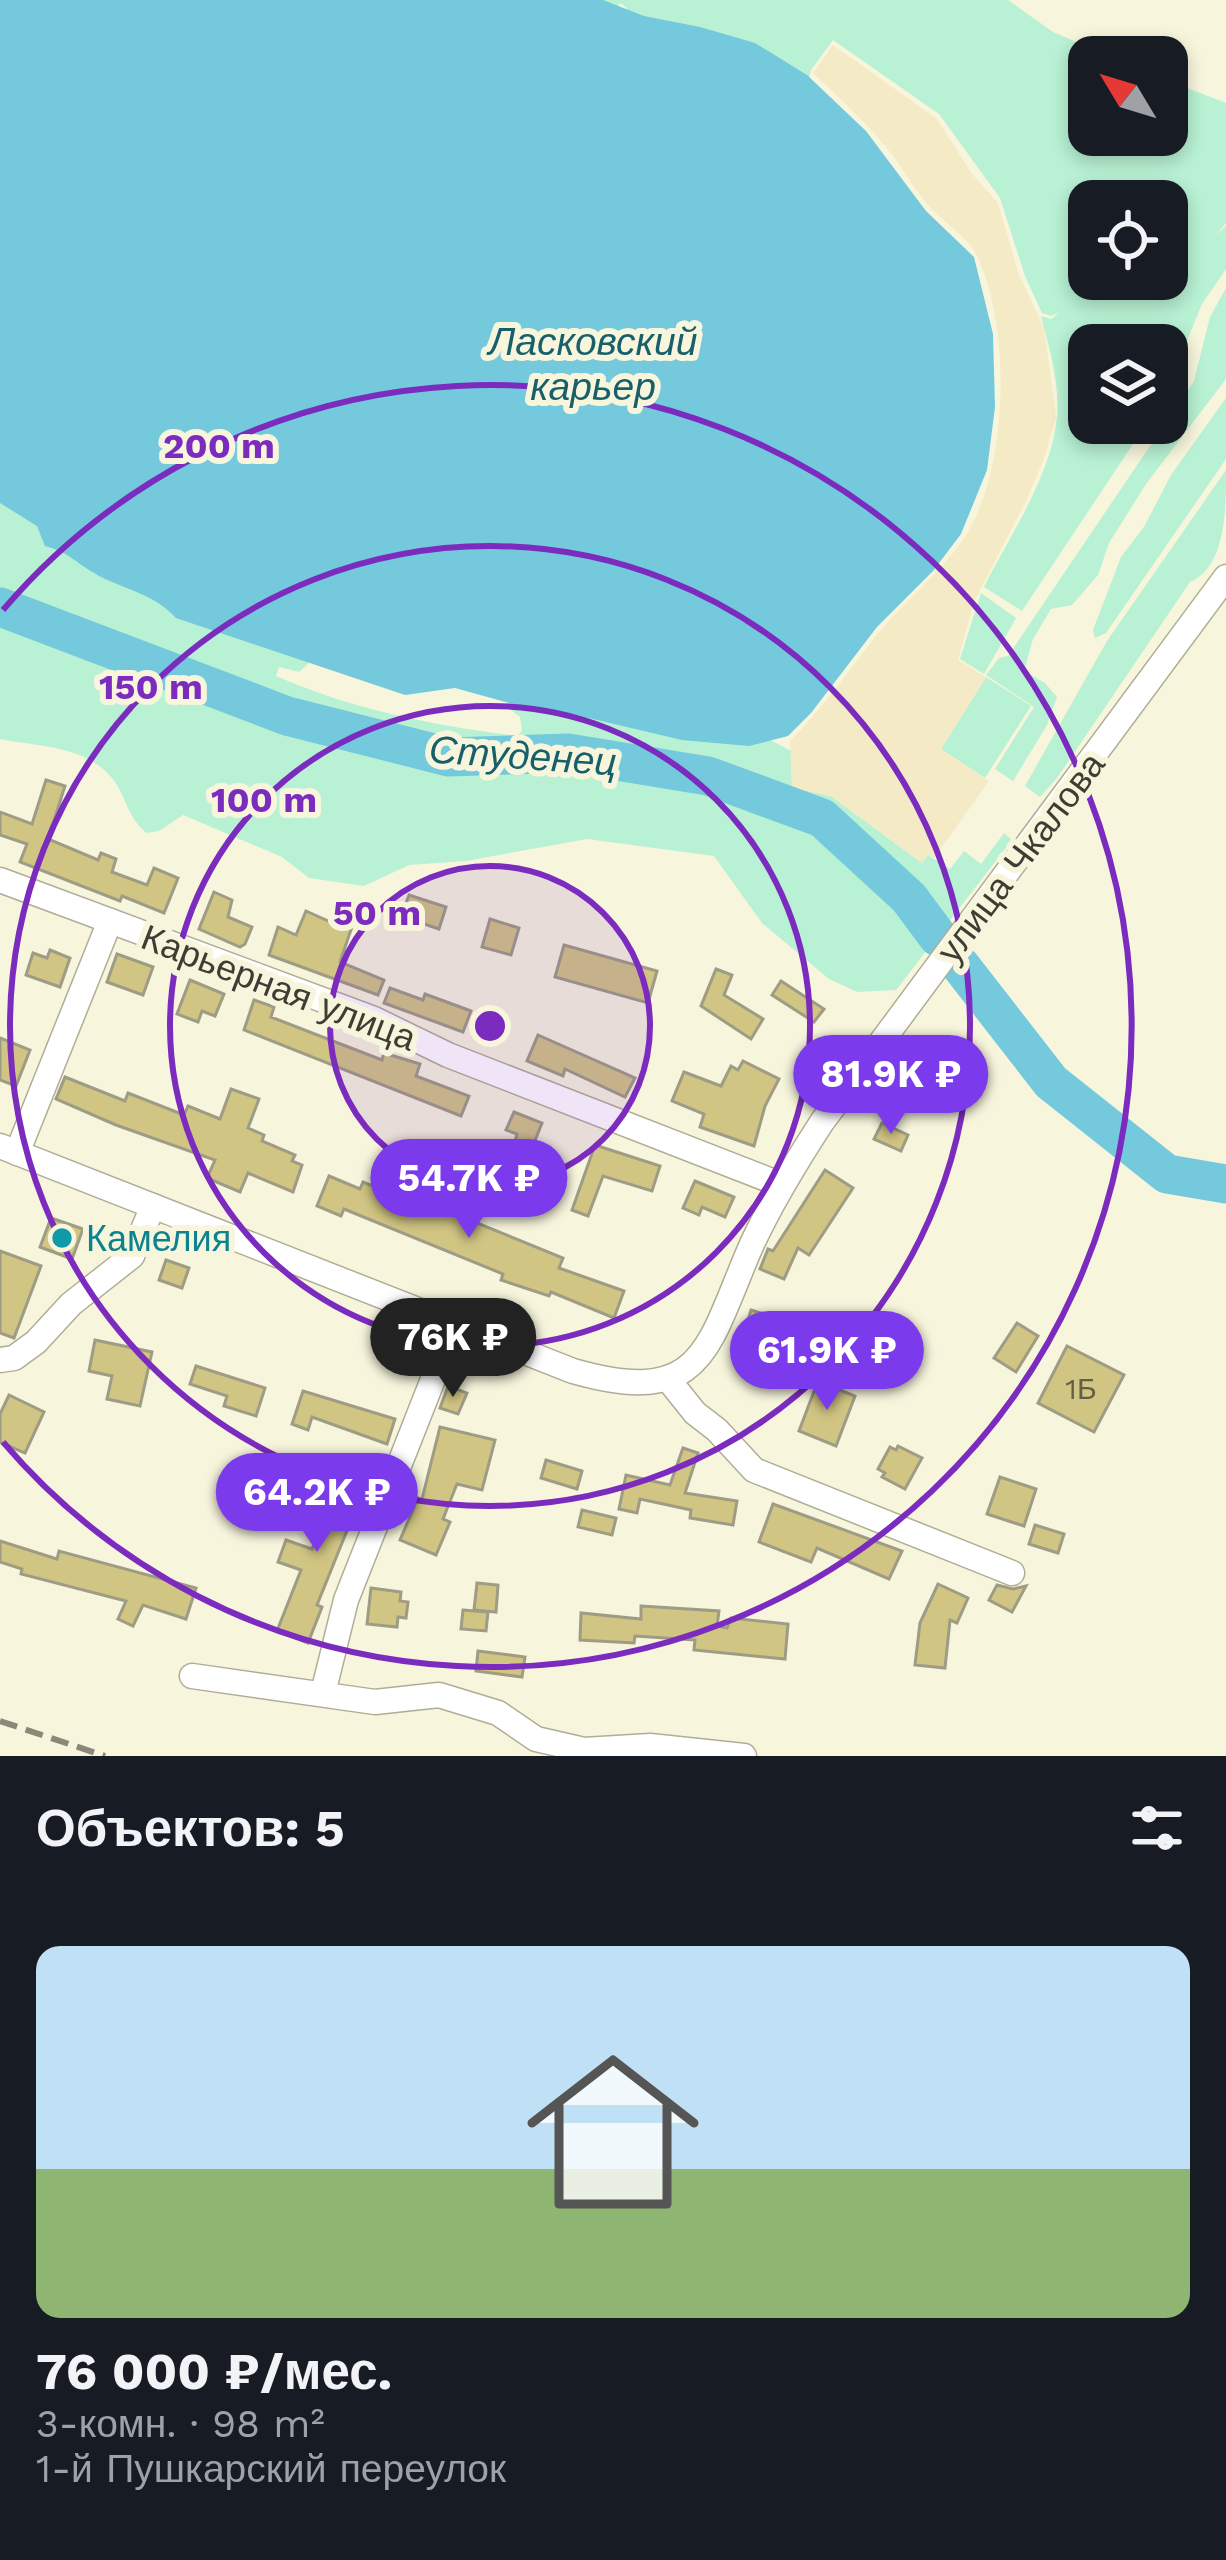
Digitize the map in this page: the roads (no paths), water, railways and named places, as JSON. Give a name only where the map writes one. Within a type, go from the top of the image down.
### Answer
[{"type":"street","name":"улица Чкалова","points":[[668,1378],[692,1366],[710,1345],[766,1212],[836,1103],[1226,577]]},
{"type":"street","name":"Карьерная улица","points":[[0,880],[374,1019],[448,1055],[782,1185]]},
{"type":"street","name":"Карьерная улица","points":[[8,1150],[110,921]]},
{"type":"street","points":[[8,1150],[454,1326],[604,1380],[634,1384],[668,1378],[695,1413],[754,1470],[1012,1573]]},
{"type":"street","points":[[0,1360],[14,1358],[36,1342],[71,1304],[133,1256],[152,1206]]},
{"type":"street","points":[[323,1693],[346,1600],[454,1326]]},
{"type":"street","points":[[192,1676],[375,1702],[439,1695],[498,1713],[536,1738],[584,1750],[650,1746],[744,1756]]},
{"type":"water","name":"Ласковский карьер","points":[[0,0],[603,0],[644,16],[755,43],[807,75],[866,131],[926,211],[974,257],[993,334],[995,407],[987,470],[961,534],[788,736],[749,746],[682,740],[538,711],[455,688],[405,695],[176,618],[156,602],[45,546],[37,526],[0,503]]},
{"type":"waterway","name":"Студенец","points":[[0,607],[287,716],[449,757],[568,753],[708,776],[822,818],[909,898],[938,937]]},
{"type":"waterway","name":"Студенец","points":[[960,965],[1051,1082],[1167,1174],[1226,1184]]},
{"type":"railway","points":[[0,1721],[105,1756]]},
{"type":"place","name":"Камелия","points":[[62,1238]]}]
